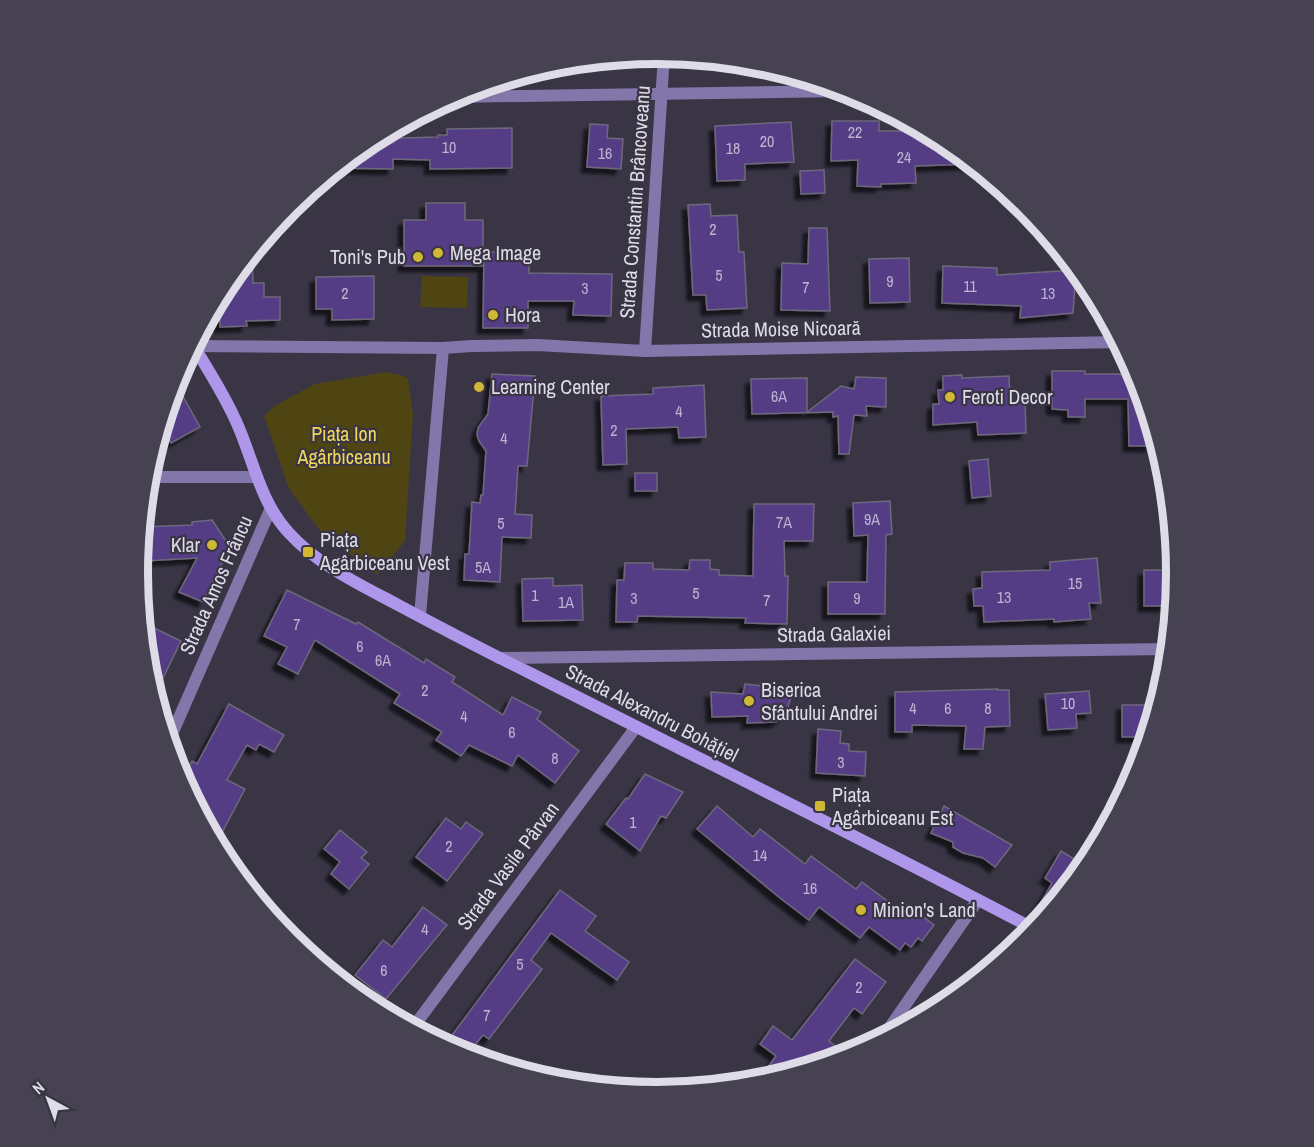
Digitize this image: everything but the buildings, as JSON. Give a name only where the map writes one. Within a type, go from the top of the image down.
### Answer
[{"type":"main road","name":"Strada Alexandru Bohățiel","points":[[198,353],[236,419],[256,477],[271,508],[288,533],[322,562],[499,658],[1025,924]]},
{"type":"street","name":"Strada Constantin Brâncoveanu","points":[[645,351],[664,64]]},
{"type":"street","points":[[480,96],[819,91]]},
{"type":"street","name":"Strada Moise Nicoară","points":[[443,348],[537,345],[645,351],[1111,342]]},
{"type":"street","points":[[202,345],[443,348],[420,616]]},
{"type":"street","points":[[157,477],[256,477]]},
{"type":"street","name":"Strada Amos Frâncu","points":[[173,731],[271,508]]},
{"type":"street","name":"Strada Galaxiei","points":[[499,658],[1161,648]]},
{"type":"street","name":"Strada Vasile Pârvan","points":[[417,1022],[636,727]]},
{"type":"street","points":[[891,1025],[978,900]]},
{"type":"green space","points":[[422,276],[468,277],[467,308],[420,307]]},
{"type":"green space","name":"Piața Ion Agârbiceanu","points":[[386,372],[408,379],[413,414],[405,541],[377,575],[321,532],[289,489],[264,416],[276,405],[315,384]]},
{"type":"place","name":"Mega Image","points":[[438,253]]},
{"type":"place","name":"Toni's Pub","points":[[418,257]]},
{"type":"place","name":"Hora","points":[[493,315]]},
{"type":"place","name":"Learning Center","points":[[479,387]]},
{"type":"place","name":"Feroti Decor","points":[[950,397]]},
{"type":"place","name":"Klar","points":[[212,545]]},
{"type":"place","name":"Piața Agârbiceanu Vest","points":[[308,552]]},
{"type":"place","name":"Biserica Sfântului Andrei","points":[[749,701]]},
{"type":"place","name":"Piața Agârbiceanu Est","points":[[820,806]]},
{"type":"place","name":"Minion's Land","points":[[861,910]]}]
